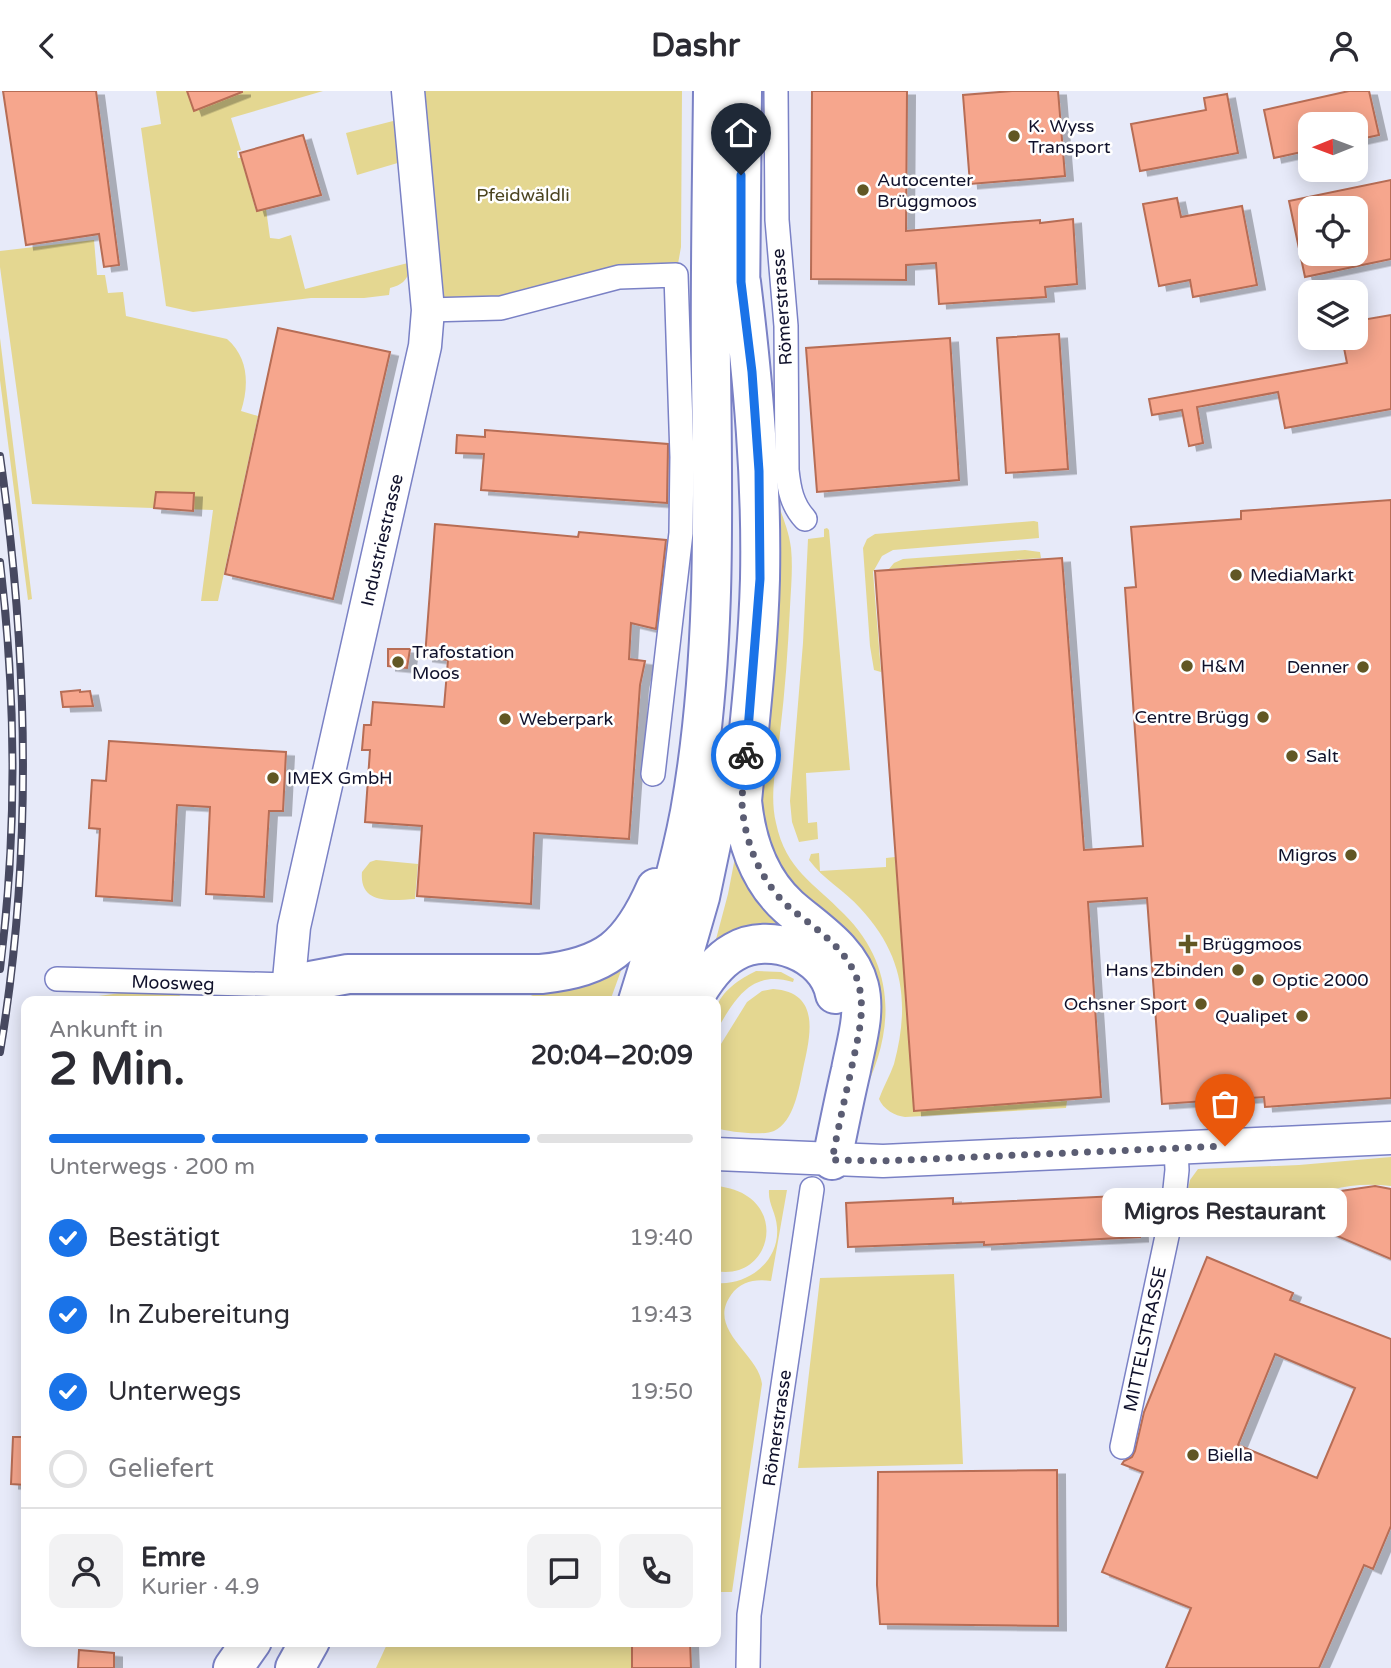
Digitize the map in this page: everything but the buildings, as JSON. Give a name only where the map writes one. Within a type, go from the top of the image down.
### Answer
[{"type":"highway","points":[[640,996],[663,922],[690,812],[708,668],[713,541],[710,267],[713,91]]},
{"type":"highway","points":[[672,996],[694,923],[710,854],[729,753],[734,705],[742,91]]},
{"type":"highway","points":[[741,282],[752,372],[759,471],[760,579],[756,655],[742,801],[744,818],[756,861],[767,882],[787,905],[820,931],[841,953],[854,970],[860,987],[861,1013],[841,1063],[817,1169]]},
{"type":"highway","points":[[288,993],[348,974],[541,974],[587,964],[615,949],[635,929],[646,911],[690,812]]},
{"type":"highway","points":[[696,996],[720,963],[744,947],[775,944],[807,955],[822,968],[834,987],[841,1063]]},
{"type":"highway","points":[[288,993],[502,996]]},
{"type":"highway","points":[[233,1668],[248,1647]]},
{"type":"highway","points":[[257,1668],[269,1647]]},
{"type":"highway","points":[[295,1668],[307,1647]]},
{"type":"main road","name":"Industriestrasse","points":[[288,993],[299,903],[425,346],[428,310],[408,91]]},
{"type":"main road","points":[[721,1155],[817,1169],[883,1161],[1391,1138]]},
{"type":"street","name":"Römerstrasse","points":[[776,91],[777,221],[786,327],[787,470],[790,493],[798,512],[805,519]]},
{"type":"street","points":[[428,310],[501,308],[619,277],[676,275],[682,457],[681,533],[653,774]]},
{"type":"street","name":"Moosweg","points":[[57,979],[288,993]]},
{"type":"street","name":"MITTELSTRASSE","points":[[1122,1447],[1173,1208],[1176,1148]]},
{"type":"street","name":"Römerstrasse","points":[[748,1668],[750,1615],[817,1169]]},
{"type":"green space","points":[[156,91],[323,91],[231,118],[241,150],[237,151],[238,158],[241,158],[256,211],[266,209],[270,238],[279,239],[291,235],[305,289],[408,263],[411,269],[405,279],[401,284],[390,288],[389,295],[364,298],[311,298],[193,312],[166,306],[141,128],[161,124]]},
{"type":"green space","name":"Pfeidwäldli","points":[[408,91],[682,91],[681,247],[676,275],[428,310]]},
{"type":"green space","points":[[397,120],[401,162],[357,175],[346,133]]},
{"type":"green space","points":[[94,240],[97,275],[105,275],[108,293],[123,292],[126,316],[227,339],[240,355],[246,382],[241,411],[258,416],[218,601],[201,601],[213,510],[32,504],[0,251]]},
{"type":"green space","points":[[0,338],[32,599],[28,600],[0,380]]},
{"type":"green space","points":[[778,503],[790,542],[792,570],[785,686],[773,789],[774,812],[781,839],[794,864],[862,935],[882,980],[885,1004],[880,1052],[860,1100],[873,1027],[796,890],[778,865],[760,812]]},
{"type":"green space","points":[[1038,522],[1039,538],[893,550],[882,556],[873,572],[881,672],[874,670],[863,548],[867,539],[875,534]]},
{"type":"green space","points":[[827,528],[850,770],[806,773],[808,823],[817,822],[818,839],[799,842],[792,822],[790,801],[803,643],[808,539],[824,537],[824,529]]},
{"type":"green space","points":[[1025,550],[1040,552],[1041,558],[889,569],[903,559]]},
{"type":"green space","points":[[737,847],[792,926],[715,943],[728,894]]},
{"type":"green space","points":[[819,853],[820,871],[886,867],[886,858],[895,857],[914,1110],[1067,1101],[1066,1108],[905,1117],[893,1114],[883,1106],[879,1099],[894,1064],[902,1021],[900,981],[886,944],[875,926],[854,902],[821,873],[809,860],[811,854]]},
{"type":"green space","points":[[376,860],[418,864],[415,899],[379,899],[366,891],[362,872],[370,862]]},
{"type":"green space","points":[[626,957],[612,996],[533,996],[515,988]]},
{"type":"green space","points":[[756,971],[781,972],[794,979],[793,982],[778,979],[755,984],[737,998],[721,1023],[721,998],[738,982]]},
{"type":"green space","points":[[773,989],[789,992],[799,998],[806,1007],[810,1030],[800,1085],[791,1112],[781,1127],[774,1131],[745,1133],[721,1129],[721,1044],[747,1002],[762,991]]},
{"type":"green space","points":[[128,992],[176,993],[181,996],[98,996]]},
{"type":"green space","points":[[1391,1157],[1391,1186],[1342,1187],[1319,1194],[1297,1206],[1301,1208],[1289,1217],[1276,1235],[1198,1206],[1186,1198],[1190,1180],[1198,1169],[1299,1165]]},
{"type":"green space","points":[[721,1187],[740,1192],[756,1204],[765,1219],[766,1235],[762,1251],[751,1263],[736,1271],[721,1271]]},
{"type":"green space","points":[[769,1190],[787,1190],[771,1281],[759,1280],[744,1284],[731,1295],[725,1308],[729,1331],[759,1373],[762,1384],[732,1592],[721,1592],[721,1283],[750,1276],[760,1269],[773,1251],[777,1227]]},
{"type":"green space","points":[[954,1274],[963,1464],[798,1468],[820,1278]]},
{"type":"green space","points":[[386,1647],[631,1647],[631,1668],[376,1668]]},
{"type":"railway","points":[[0,456],[16,605],[23,754],[18,904],[0,1052]]},
{"type":"railway","points":[[0,562],[12,714],[12,817],[0,969]]},
{"type":"way so far","points":[[746,755],[742,801],[747,835],[756,861],[767,882],[787,905],[820,931],[841,953],[854,970],[860,987],[861,1013],[857,1042],[832,1160],[883,1161],[1225,1146]]},
{"type":"place","name":"K. Wyss Transport","points":[[1014,136]]},
{"type":"place","name":"Autocenter Brüggmoos","points":[[863,190]]},
{"type":"place","name":"MediaMarkt","points":[[1236,575]]},
{"type":"place","name":"Trafostation Moos","points":[[398,662]]},
{"type":"place","name":"H&M","points":[[1187,666]]},
{"type":"place","name":"Denner","points":[[1363,667]]},
{"type":"place","name":"Centre Brügg","points":[[1263,717]]},
{"type":"place","name":"Weberpark","points":[[505,719]]},
{"type":"place","name":"Salt","points":[[1292,756]]},
{"type":"place","name":"IMEX GmbH","points":[[273,778]]},
{"type":"place","name":"Migros","points":[[1351,855]]},
{"type":"place","name":"Brüggmoos","points":[[1188,944]]},
{"type":"place","name":"Hans Zbinden","points":[[1238,970]]},
{"type":"place","name":"Optic 2000","points":[[1258,980]]},
{"type":"place","name":"Ochsner Sport","points":[[1201,1004]]},
{"type":"place","name":"Qualipet","points":[[1302,1016]]},
{"type":"place","name":"Migros Restaurant","points":[[1225,1146]]},
{"type":"place","name":"Biella","points":[[1193,1455]]},
{"type":"route","points":[[741,175],[741,282],[752,372],[759,471],[760,579],[746,755]]}]
